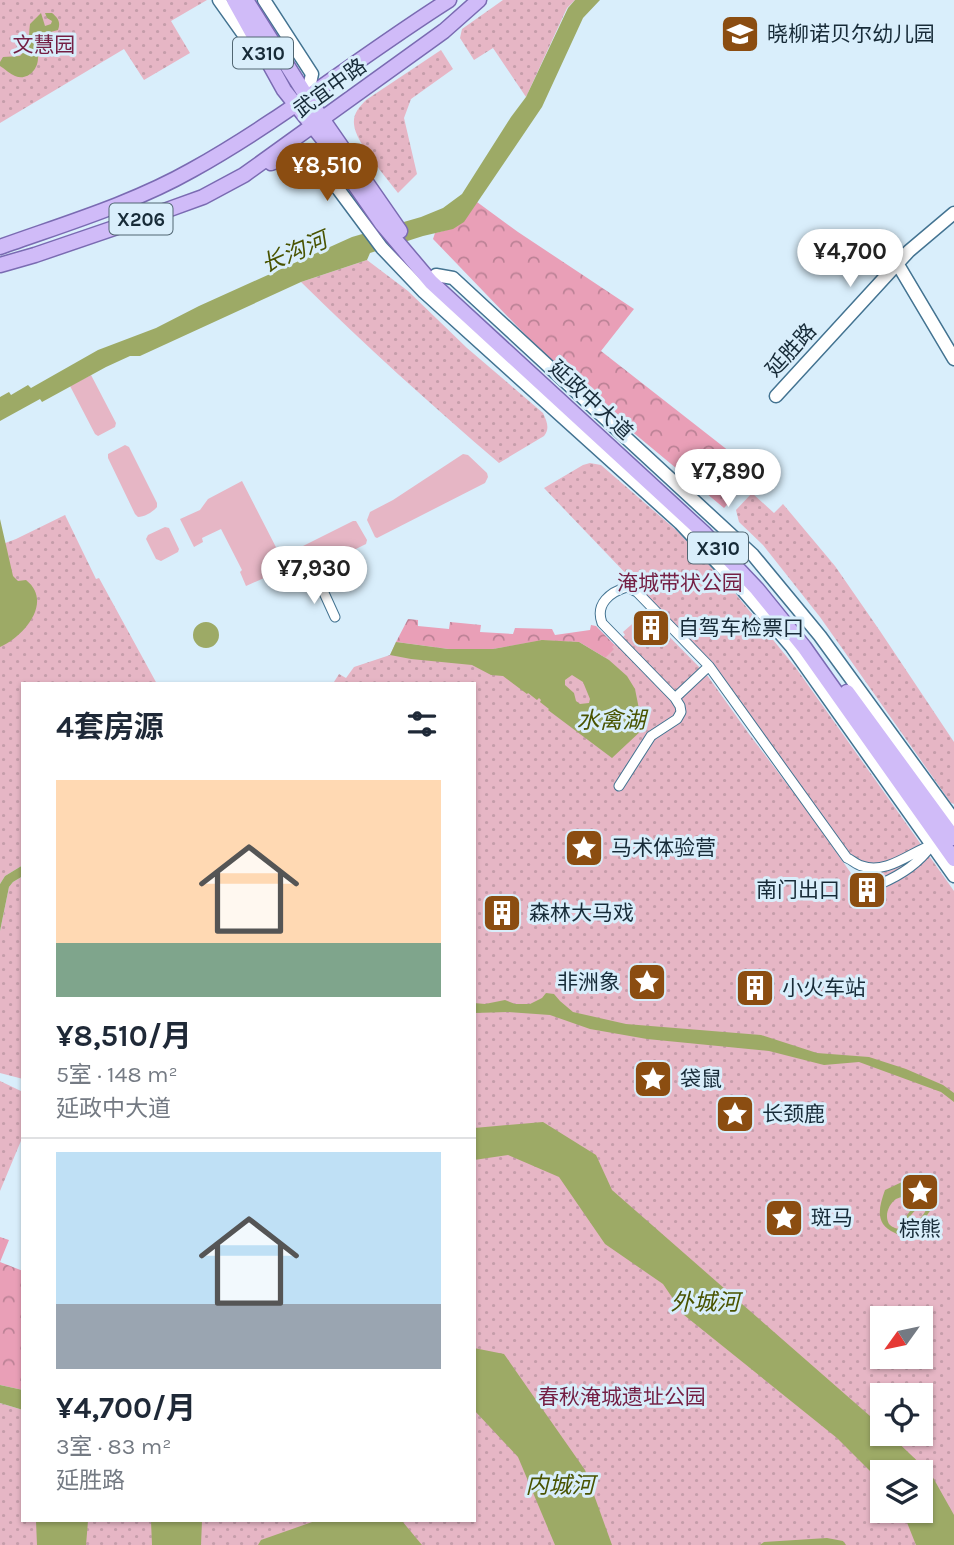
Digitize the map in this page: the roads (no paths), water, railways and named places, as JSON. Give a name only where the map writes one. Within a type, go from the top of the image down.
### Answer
[{"type":"main road","name":"延政中大道","points":[[234,0],[284,90],[301,101]]},
{"type":"main road","name":"延政中大道","points":[[246,0],[301,101],[386,221]]},
{"type":"main road","name":"武宜中路","points":[[0,247],[151,192],[192,170],[262,128],[391,37],[449,0]]},
{"type":"main road","name":"武宜中路","points":[[0,265],[167,211],[203,197],[244,175],[444,31],[479,0]]},
{"type":"main road","name":"延政中大道","points":[[318,123],[352,182],[433,278],[705,534],[757,589],[948,834]]},
{"type":"main road","points":[[244,175],[297,154],[331,164],[352,182]]},
{"type":"main road","name":"延政中大道","points":[[433,278],[709,527],[762,582],[809,639],[948,834],[954,859]]},
{"type":"main road","points":[[801,644],[821,690]]},
{"type":"street","points":[[219,0],[284,90]]},
{"type":"street","points":[[264,0],[312,74],[301,101]]},
{"type":"street","points":[[315,158],[382,248],[424,292],[680,523],[742,589],[783,637],[821,690],[948,834],[954,876]]},
{"type":"street","name":"延胜路","points":[[776,396],[909,251],[954,213]]},
{"type":"street","points":[[897,264],[954,359]]},
{"type":"street","points":[[320,584],[335,617]]},
{"type":"street","points":[[620,786],[652,736],[677,719],[681,712],[675,698],[602,623],[598,613],[601,605],[616,590],[627,587],[636,592],[709,666],[847,858],[864,867],[883,867],[901,861],[948,834]]},
{"type":"street","points":[[675,698],[709,666]]},
{"type":"street","points":[[859,894],[922,859],[948,834]]},
{"type":"water","points":[[575,0],[600,0],[583,18],[542,107],[464,222],[453,229],[370,253],[367,260],[301,282],[140,356],[130,356],[106,367],[42,402],[40,399],[0,421],[0,397],[9,392],[11,395],[28,385],[31,388],[98,350],[156,328],[352,237],[443,208],[462,194],[526,97],[568,8]]},
{"type":"water","points":[[41,13],[45,26],[52,21],[45,13],[52,13],[57,18],[58,30],[39,39],[38,62],[34,70],[28,76],[15,76],[0,66],[0,62],[3,57],[20,56],[24,52],[30,24]]},
{"type":"water","points":[[0,519],[13,576],[18,581],[26,580],[34,589],[37,598],[36,608],[26,627],[0,647]]},
{"type":"water","points":[[206,622],[215,626],[219,635],[215,644],[206,648],[197,644],[193,635],[197,626]]},
{"type":"water","name":"水禽湖","points":[[542,640],[579,642],[609,660],[627,676],[635,689],[643,729],[612,758],[548,710],[539,698],[537,700],[527,694],[503,676],[491,675],[472,665],[390,655],[396,642],[448,649],[493,649]],"holes":[[[572,675],[583,682],[590,699],[589,703],[580,704],[574,693],[565,685],[565,680]]]},
{"type":"water","points":[[21,866],[21,877],[9,887],[0,931],[0,884],[5,876]]},
{"type":"water","points":[[546,993],[554,994],[573,1012],[626,1024],[761,1035],[817,1053],[869,1057],[943,1085],[954,1093],[954,1102],[941,1092],[859,1062],[824,1065],[769,1051],[647,1039],[590,1029],[550,1015],[476,1013],[476,1003],[505,1000],[515,1004],[530,1004]]},
{"type":"water","name":"外城河","points":[[543,1122],[596,1155],[612,1190],[870,1416],[870,1446],[902,1446],[916,1460],[870,1460],[870,1471],[837,1438],[684,1315],[663,1284],[605,1244],[559,1177],[508,1155],[476,1160],[476,1128]]},
{"type":"water","points":[[902,1182],[911,1189],[923,1184],[918,1196],[899,1198],[891,1204],[887,1217],[889,1224],[894,1227],[904,1230],[911,1226],[928,1206],[917,1209],[906,1224],[904,1223],[915,1204],[926,1201],[934,1192],[939,1197],[919,1225],[903,1235],[888,1229],[880,1214],[885,1190]]},
{"type":"water","name":"内城河","points":[[476,1348],[504,1354],[585,1470],[612,1545],[555,1545],[518,1457],[476,1412]]},
{"type":"water","points":[[0,1385],[21,1390],[21,1409],[0,1403]]},
{"type":"water","name":"外城河","points":[[933,1478],[954,1515],[954,1545],[916,1545],[907,1523],[933,1523]]},
{"type":"water","points":[[36,1522],[88,1522],[86,1545],[37,1545]]},
{"type":"water","points":[[151,1522],[202,1522],[201,1545],[152,1545]]},
{"type":"water","points":[[312,1522],[403,1522],[422,1545],[258,1545],[261,1540]]},
{"type":"water","points":[[827,1538],[843,1541],[846,1545],[760,1545],[764,1542]]},
{"type":"place","name":"晓柳诺贝尔幼儿园","points":[[740,34]]},
{"type":"place","name":"自驾车检票口","points":[[651,628]]},
{"type":"place","name":"马术体验营","points":[[584,848]]},
{"type":"place","name":"南门出口","points":[[867,890]]},
{"type":"place","name":"森林大马戏","points":[[502,913]]},
{"type":"place","name":"非洲象","points":[[647,982]]},
{"type":"place","name":"小火车站","points":[[755,988]]},
{"type":"place","name":"袋鼠","points":[[653,1079]]},
{"type":"place","name":"长颈鹿","points":[[735,1114]]},
{"type":"place","name":"棕熊","points":[[920,1192]]},
{"type":"place","name":"斑马","points":[[784,1218]]},
{"type":"park label","name":"文慧园","points":[[44,45]]},
{"type":"park label","name":"淹城带状公园","points":[[680,583]]},
{"type":"park label","name":"春秋淹城遗址公园","points":[[622,1397]]},
{"type":"water label","name":"长沟河","points":[[294,252]]}]
